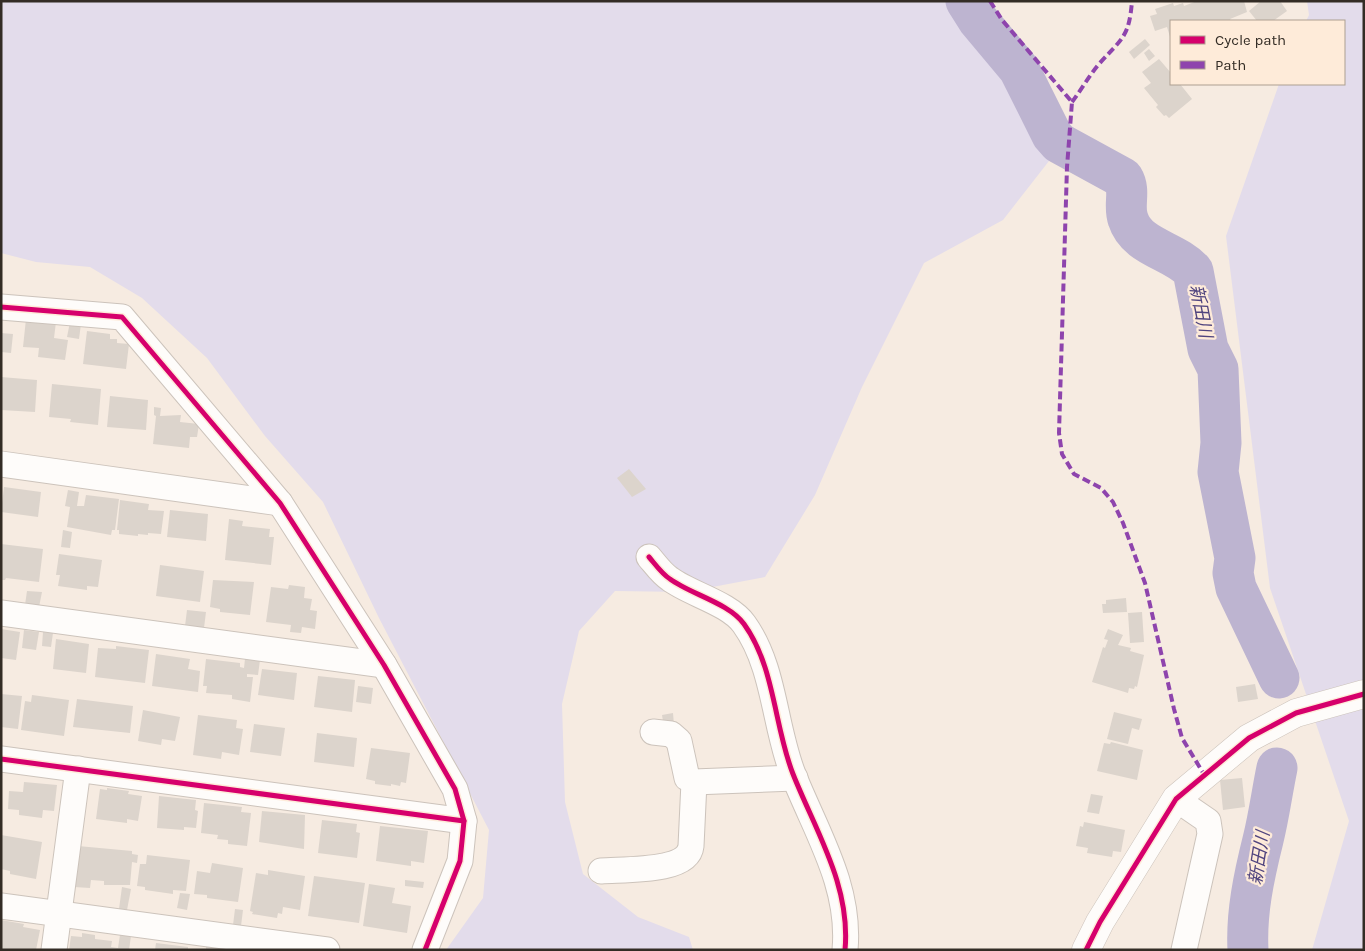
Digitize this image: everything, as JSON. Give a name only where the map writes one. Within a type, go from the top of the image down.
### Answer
[{"type":"street","points":[[1,306],[122,317],[280,503],[384,665],[455,789],[464,821],[460,860],[425,950]]},
{"type":"street","points":[[1,464],[280,503]]},
{"type":"street","points":[[649,557],[668,579],[730,611],[744,624],[760,654],[795,778],[823,841],[841,890],[847,918],[845,950]]},
{"type":"street","points":[[1,614],[384,665]]},
{"type":"street","points":[[1086,950],[1100,922],[1176,798],[1249,738],[1296,712],[1364,694]]},
{"type":"street","points":[[653,732],[671,734],[679,741],[687,778],[694,782],[795,778]]},
{"type":"street","points":[[1,759],[464,821]]},
{"type":"street","points":[[54,950],[78,769]]},
{"type":"street","points":[[601,871],[670,865],[686,858],[691,852],[692,846],[694,782]]},
{"type":"street","points":[[1176,798],[1208,821],[1210,834],[1184,950]]},
{"type":"street","points":[[1,906],[328,950]]},
{"type":"shaded area","points":[[1,1],[955,1],[1029,114],[1049,161],[1003,220],[924,263],[862,387],[815,495],[765,577],[686,592],[615,591],[579,631],[562,704],[565,802],[583,874],[638,917],[689,937],[693,950],[446,950],[483,898],[489,830],[379,618],[323,502],[265,436],[207,358],[142,298],[90,267],[36,262],[1,253]]},
{"type":"shaded area","points":[[1307,1],[1364,1],[1364,950],[1312,950],[1349,821],[1270,588],[1226,236],[1279,85],[1345,85],[1345,20],[1306,20],[1309,15]]},
{"type":"building","points":[[1197,1],[1244,1],[1247,12],[1230,20],[1170,20],[1170,37],[1167,27],[1155,31],[1150,16],[1157,14],[1155,9],[1173,3],[1174,6],[1183,3],[1184,6]]},
{"type":"building","points":[[1261,1],[1280,1],[1287,11],[1274,20],[1256,20],[1249,11]]},
{"type":"building","points":[[1145,39],[1150,45],[1134,59],[1129,52]]},
{"type":"building","points":[[1149,49],[1155,56],[1149,61],[1144,53]]},
{"type":"building","points":[[1159,59],[1170,72],[1170,85],[1181,85],[1192,99],[1169,118],[1166,115],[1164,116],[1156,107],[1158,105],[1144,88],[1151,83],[1142,72]]},
{"type":"building","points":[[26,319],[56,322],[54,338],[68,340],[65,360],[38,357],[39,348],[23,347]]},
{"type":"building","points":[[70,322],[81,324],[79,339],[67,337]]},
{"type":"building","points":[[87,331],[110,334],[110,339],[117,339],[117,343],[129,344],[126,369],[83,364]]},
{"type":"building","points":[[1,333],[13,334],[11,353],[1,352]]},
{"type":"building","points":[[1,377],[37,380],[35,412],[1,410]]},
{"type":"building","points":[[52,384],[101,389],[98,425],[70,422],[71,419],[49,417]]},
{"type":"building","points":[[110,396],[148,400],[146,430],[107,427]]},
{"type":"building","points":[[154,407],[161,408],[160,416],[181,415],[180,422],[199,424],[197,437],[190,437],[189,448],[153,444],[156,416],[154,415]]},
{"type":"building","points":[[629,469],[646,489],[632,497],[617,478]]},
{"type":"building","points":[[4,487],[41,492],[38,517],[1,512]]},
{"type":"building","points":[[68,490],[79,492],[77,506],[84,506],[86,495],[119,499],[115,530],[112,530],[111,535],[67,527],[70,507],[65,506]]},
{"type":"building","points":[[120,500],[149,504],[148,510],[164,511],[161,534],[148,533],[148,535],[138,534],[138,536],[119,534],[119,530],[117,530]]},
{"type":"building","points":[[170,510],[208,514],[206,541],[167,537]]},
{"type":"building","points":[[229,519],[243,521],[242,526],[270,529],[269,537],[274,537],[271,565],[225,560]]},
{"type":"building","points":[[63,530],[72,532],[70,548],[61,547]]},
{"type":"building","points":[[1,544],[43,549],[39,582],[6,578],[1,580]]},
{"type":"building","points":[[59,554],[102,560],[98,587],[87,586],[87,590],[58,586],[60,575],[56,575]]},
{"type":"building","points":[[160,565],[204,571],[200,602],[156,596]]},
{"type":"building","points":[[213,580],[254,582],[250,615],[220,612],[220,609],[210,607]]},
{"type":"building","points":[[289,585],[305,587],[304,598],[312,599],[310,610],[317,611],[315,629],[302,627],[301,633],[290,632],[291,625],[266,622],[271,587],[288,589]]},
{"type":"building","points":[[27,591],[42,592],[39,607],[25,605]]},
{"type":"building","points":[[1126,598],[1127,612],[1103,613],[1102,604],[1106,604],[1106,600]]},
{"type":"building","points":[[187,610],[206,612],[204,628],[185,626]]},
{"type":"building","points":[[1142,612],[1144,642],[1130,643],[1128,613]]},
{"type":"building","points":[[1,629],[20,632],[16,660],[1,658]]},
{"type":"building","points":[[1108,629],[1123,635],[1118,645],[1131,648],[1130,651],[1144,655],[1137,687],[1135,686],[1134,689],[1129,688],[1128,693],[1092,682],[1103,647],[1105,648],[1108,640],[1104,639]]},
{"type":"building","points":[[24,630],[39,632],[36,650],[22,648]]},
{"type":"building","points":[[43,632],[53,633],[51,647],[42,646]]},
{"type":"building","points":[[56,639],[89,644],[86,673],[53,669]]},
{"type":"building","points":[[116,646],[149,650],[145,683],[95,677],[98,648],[116,649]]},
{"type":"building","points":[[156,654],[190,659],[188,669],[200,671],[198,692],[152,686]]},
{"type":"building","points":[[206,659],[240,663],[240,667],[244,668],[245,659],[260,660],[258,675],[247,674],[247,677],[253,677],[250,702],[232,699],[232,695],[206,693],[207,686],[203,686]]},
{"type":"building","points":[[262,669],[297,673],[294,700],[258,695]]},
{"type":"building","points":[[318,676],[355,680],[352,712],[314,707]]},
{"type":"building","points":[[1255,684],[1258,699],[1238,702],[1236,687]]},
{"type":"building","points":[[358,686],[373,688],[371,704],[356,702]]},
{"type":"building","points":[[1,694],[22,696],[18,729],[1,727]]},
{"type":"building","points":[[32,695],[69,700],[64,736],[21,730],[25,701],[31,702]]},
{"type":"building","points":[[77,699],[133,706],[130,733],[73,727]]},
{"type":"building","points":[[143,710],[180,717],[175,741],[162,739],[161,745],[138,741]]},
{"type":"building","points":[[1114,712],[1142,719],[1139,730],[1132,728],[1128,744],[1107,739]]},
{"type":"building","points":[[673,713],[674,725],[664,727],[662,715]]},
{"type":"building","points":[[198,715],[237,720],[236,728],[243,729],[239,755],[222,752],[221,759],[193,755]]},
{"type":"building","points":[[254,724],[285,728],[281,756],[250,752]]},
{"type":"building","points":[[317,733],[357,738],[354,767],[314,762]]},
{"type":"building","points":[[1111,742],[1143,750],[1137,780],[1097,771],[1104,743],[1110,744]]},
{"type":"building","points":[[371,748],[410,753],[406,783],[401,782],[400,786],[391,784],[391,786],[375,784],[375,781],[366,779]]},
{"type":"building","points":[[1242,778],[1245,807],[1223,810],[1220,780]]},
{"type":"building","points":[[24,782],[57,785],[54,811],[43,810],[42,818],[19,815],[19,810],[8,809],[9,791],[23,792]]},
{"type":"building","points":[[107,788],[129,791],[128,794],[142,796],[138,821],[127,819],[127,823],[96,819],[100,789],[107,790]]},
{"type":"building","points":[[1091,794],[1103,796],[1099,814],[1087,812]]},
{"type":"building","points":[[159,796],[196,800],[195,810],[198,811],[196,828],[184,827],[184,830],[157,828]]},
{"type":"building","points":[[204,803],[242,807],[241,812],[251,813],[247,846],[228,844],[228,840],[217,839],[218,835],[201,833]]},
{"type":"building","points":[[262,811],[305,815],[304,849],[259,842]]},
{"type":"building","points":[[322,820],[357,824],[356,832],[360,833],[357,858],[318,853]]},
{"type":"building","points":[[1084,822],[1125,830],[1121,852],[1113,851],[1112,857],[1087,853],[1088,848],[1076,846],[1080,826],[1083,827]]},
{"type":"building","points":[[380,826],[428,831],[424,863],[411,861],[411,866],[376,861]]},
{"type":"building","points":[[1,835],[42,842],[36,879],[10,874],[10,871],[1,869]]},
{"type":"building","points":[[78,846],[132,851],[132,854],[138,855],[137,863],[132,862],[130,885],[104,885],[104,881],[91,880],[90,888],[74,887]]},
{"type":"building","points":[[147,855],[190,860],[186,891],[173,890],[173,894],[145,890],[145,887],[137,886],[140,864],[146,864]]},
{"type":"building","points":[[212,863],[243,868],[238,902],[207,898],[207,895],[194,894],[197,871],[210,873]]},
{"type":"building","points":[[268,870],[305,876],[300,910],[283,907],[282,914],[278,913],[277,918],[252,914],[253,912],[250,911],[256,873],[268,875]]},
{"type":"building","points":[[314,876],[365,883],[359,923],[308,916]]},
{"type":"building","points":[[405,880],[424,882],[423,888],[405,886]]},
{"type":"building","points":[[369,884],[395,888],[392,903],[411,906],[407,933],[363,926]]},
{"type":"building","points":[[122,887],[131,889],[127,910],[119,909]]},
{"type":"building","points":[[180,893],[190,894],[187,910],[177,908]]},
{"type":"building","points":[[235,909],[243,910],[241,926],[233,925]]},
{"type":"building","points":[[1,920],[24,924],[23,927],[40,930],[36,950],[1,950]]},
{"type":"building","points":[[82,933],[95,935],[95,939],[112,941],[111,947],[118,948],[120,935],[131,936],[129,950],[69,950],[71,936],[82,937]]},
{"type":"building","points":[[156,943],[188,947],[188,950],[155,950]]},
{"type":"building","points":[[206,945],[234,950],[206,950]]},
{"type":"waterway","name":"新田川","points":[[966,1],[978,20],[1019,69],[1052,135],[1059,143],[1123,178],[1127,193],[1126,209],[1133,229],[1148,243],[1176,258],[1193,271],[1208,349],[1218,369],[1221,443],[1218,472],[1235,558],[1233,573],[1236,588],[1279,678]]},
{"type":"waterway","name":"新田川","points":[[1248,950],[1248,922],[1251,895],[1277,768]]},
{"type":"marked path","points":[[990,1],[1002,20],[1072,102],[1067,167],[1059,433],[1062,454],[1074,474],[1101,488],[1113,502],[1123,523],[1145,583],[1182,738],[1205,776]]},
{"type":"marked path","points":[[1072,102],[1095,69],[1123,37],[1129,23],[1132,1]]},
{"type":"cycle path","points":[[1,307],[122,317],[280,503],[384,665],[455,789],[464,821],[460,861],[425,950]]},
{"type":"cycle path","points":[[649,557],[661,572],[670,579],[729,610],[744,624],[754,641],[768,678],[793,774],[821,838],[837,881],[843,904],[845,950]]},
{"type":"cycle path","points":[[1086,950],[1100,922],[1176,799],[1249,738],[1296,713],[1364,694]]},
{"type":"cycle path","points":[[1,759],[464,821]]}]
